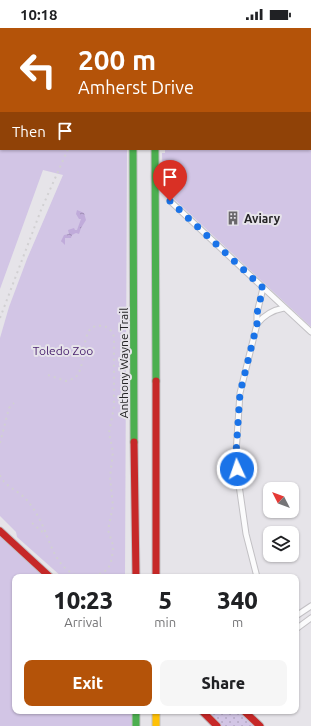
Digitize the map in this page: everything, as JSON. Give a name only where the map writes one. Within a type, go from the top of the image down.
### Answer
[{"type":"main road","name":"Anthony Wayne Trail","points":[[133,150],[136,574]]},
{"type":"main road","points":[[155,150],[156,574]]},
{"type":"main road","points":[[0,532],[47,574]]},
{"type":"main road","points":[[136,547],[141,574]]},
{"type":"main road","points":[[136,714],[136,726]]},
{"type":"main road","points":[[156,714],[156,726]]},
{"type":"main road","points":[[205,714],[217,726]]},
{"type":"main road","points":[[247,714],[260,726]]},
{"type":"street","points":[[170,201],[311,332]]},
{"type":"street","points":[[256,574],[246,534],[236,453],[240,393],[257,324],[257,313],[263,288]]},
{"type":"street","points":[[257,324],[266,315],[277,309],[284,308]]},
{"type":"street","points":[[299,614],[311,606]]},
{"type":"street","points":[[299,626],[311,618]]},
{"type":"street","points":[[299,620],[302,624]]},
{"type":"green space","name":"Toledo Zoo","points":[[0,150],[127,150],[125,574],[59,574],[17,537],[16,532],[0,516],[0,338],[9,307],[27,259],[63,175],[43,170],[0,289]]},
{"type":"green space","points":[[165,150],[311,150],[311,327],[163,190],[162,153],[165,153]]},
{"type":"green space","points":[[0,531],[47,574],[12,574],[12,714],[136,714],[136,726],[0,726]]},
{"type":"green space","points":[[209,714],[242,714],[255,726],[221,726]]},
{"type":"water","points":[[77,210],[84,213],[86,220],[79,234],[76,233],[72,235],[71,238],[65,238],[65,245],[61,241],[64,235],[69,234],[68,230],[74,228],[77,230],[81,219],[79,219],[76,214]]},
{"type":"railway","points":[[0,318],[41,210],[68,150]]},
{"type":"railway","points":[[48,375],[66,381],[75,378],[81,367],[86,340],[91,328],[95,326],[105,326],[111,330],[114,337],[114,407],[109,433],[113,452],[110,477],[113,506],[108,530],[113,545],[113,551],[108,569],[100,574]]},
{"type":"railway","points":[[0,443],[9,408],[14,403]]},
{"type":"railway","points":[[0,475],[4,482],[22,495],[32,507],[41,521],[57,558],[63,566],[74,574]]},
{"type":"railway","points":[[32,523],[46,535]]},
{"type":"traffic: fast","points":[[133,150],[134,442]]},
{"type":"traffic: fast","points":[[155,150],[156,381]]},
{"type":"traffic: fast","points":[[136,714],[136,726]]},
{"type":"traffic: slow","points":[[156,714],[156,726]]},
{"type":"traffic: jam","points":[[156,381],[156,574]]},
{"type":"traffic: jam","points":[[134,442],[136,574]]},
{"type":"traffic: jam","points":[[0,531],[47,574]]},
{"type":"traffic: jam","points":[[205,714],[217,726]]},
{"type":"traffic: jam","points":[[247,714],[260,726]]},
{"type":"place","name":"Aviary","points":[[233,218]]},
{"type":"route","points":[[170,201],[263,288],[257,313],[257,324],[240,393],[236,453],[237,469]]}]
